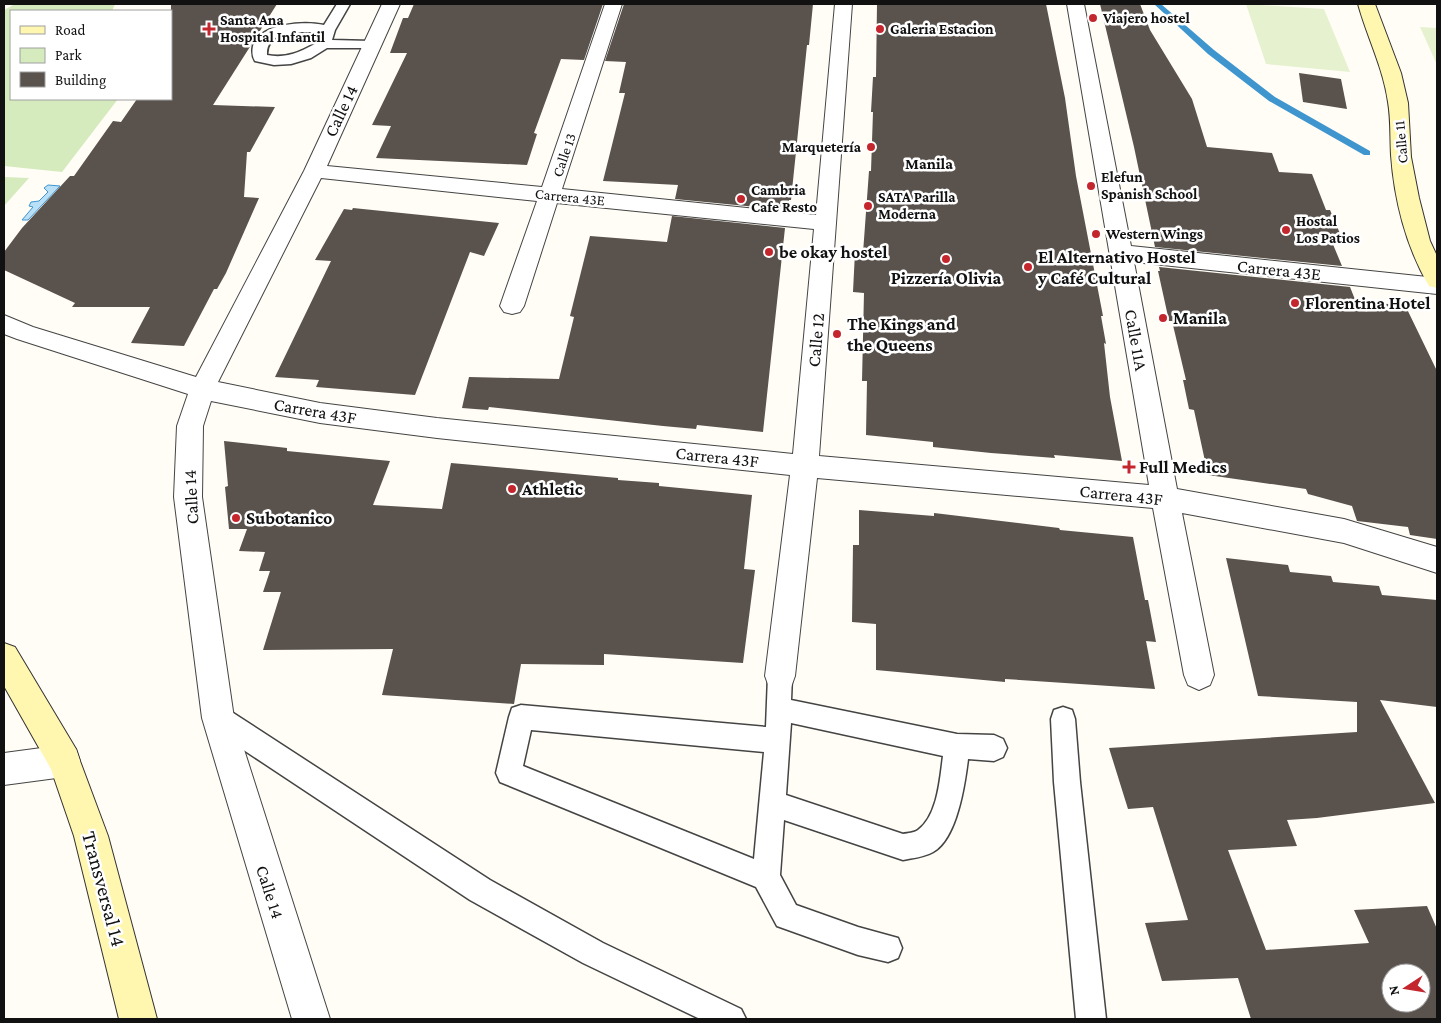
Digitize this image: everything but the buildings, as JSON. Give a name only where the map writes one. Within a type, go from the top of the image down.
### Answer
[{"type":"main road","name":"Calle 11","points":[[1366,4],[1392,73],[1398,102],[1402,157],[1408,198],[1419,241],[1437,280]]},
{"type":"main road","points":[[4,657],[64,761]]},
{"type":"main road","name":"Transversal 14","points":[[64,761],[91,836],[138,1019]]},
{"type":"street","name":"Calle 14","points":[[311,1019],[218,718],[188,497],[190,426],[202,389],[314,171],[391,4]]},
{"type":"street","name":"Calle 13","points":[[512,306],[614,4]]},
{"type":"street","name":"Calle 12","points":[[780,676],[805,466],[844,4]]},
{"type":"street","name":"Calle 11A","points":[[1076,4],[1199,676]]},
{"type":"street","name":"Carrera 43E","points":[[314,171],[826,223]]},
{"type":"street","name":"Carrera 43E","points":[[1121,253],[1437,286]]},
{"type":"street","name":"Carrera 43F","points":[[4,324],[34,336],[202,389],[320,413],[436,428],[805,466],[1165,498],[1344,531],[1437,560]]},
{"type":"street","points":[[4,769],[64,761]]},
{"type":"lane","points":[[324,44],[328,30],[343,4]]},
{"type":"lane","points":[[328,30],[318,27],[300,28],[268,36],[261,43],[260,58],[274,61],[291,60],[306,55],[324,44],[371,45]]},
{"type":"lane","points":[[780,676],[778,741],[766,877],[786,916],[858,941],[888,948]]},
{"type":"lane","points":[[780,709],[957,746],[994,748]]},
{"type":"lane","points":[[766,877],[509,773],[521,717],[778,741]]},
{"type":"lane","points":[[218,718],[480,890],[593,953],[731,1019]]},
{"type":"lane","points":[[1063,719],[1067,782],[1091,1019]]},
{"type":"lane","points":[[772,803],[903,847],[924,843],[938,826],[951,787],[957,746]]},
{"type":"green space","points":[[15,4],[115,4],[112,10],[10,10],[10,100],[117,100],[62,172],[4,166],[4,10]]},
{"type":"green space","points":[[1246,4],[1324,9],[1350,72],[1266,64]]},
{"type":"green space","points":[[1420,27],[1437,28],[1437,65]]},
{"type":"green space","points":[[4,177],[29,178],[4,206]]},
{"type":"water","points":[[48,185],[60,186],[28,220],[22,220],[33,207],[29,206],[31,202],[39,201],[48,192],[44,188]]},
{"type":"waterway","points":[[1157,4],[1211,52],[1272,99],[1367,153]]},
{"type":"place","name":"Viajero hostel","points":[[1093,18]]},
{"type":"place","name":"Santa Ana Hospital Infantil","points":[[209,29]]},
{"type":"place","name":"Galeria Estacion","points":[[880,29]]},
{"type":"place","name":"Marquetería","points":[[871,147]]},
{"type":"place","name":"Elefun Spanish School","points":[[1091,186]]},
{"type":"place","name":"Cambria Cafe Resto","points":[[741,199]]},
{"type":"place","name":"SATA Parilla Moderna","points":[[868,206]]},
{"type":"place","name":"Hostal Los Patios","points":[[1286,230]]},
{"type":"place","name":"Western Wings","points":[[1096,234]]},
{"type":"place","name":"be okay hostel","points":[[769,252]]},
{"type":"place","name":"Pizzería Olivia","points":[[946,259]]},
{"type":"place","name":"El Alternativo Hostel y Café Cultural","points":[[1028,267]]},
{"type":"place","name":"Florentina Hotel","points":[[1295,303]]},
{"type":"place","name":"Manila","points":[[1163,318]]},
{"type":"place","name":"The Kings and the Queens","points":[[837,334]]},
{"type":"place","name":"Full Medics","points":[[1129,467]]},
{"type":"place","name":"Athletic","points":[[512,489]]},
{"type":"place","name":"Subotanico","points":[[236,518]]},
{"type":"district","name":"Manila","points":[[929,163]]}]
